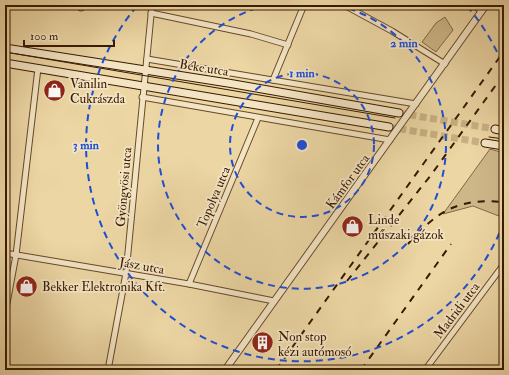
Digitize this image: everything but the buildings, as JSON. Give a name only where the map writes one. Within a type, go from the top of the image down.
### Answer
[{"type":"main road","name":"Béke utca","points":[[5,48],[228,83],[399,113]]},
{"type":"main road","points":[[5,63],[389,127]]},
{"type":"main road","points":[[495,129],[504,131]]},
{"type":"main road","points":[[485,143],[504,146]]},
{"type":"street","points":[[139,5],[152,6]]},
{"type":"street","points":[[273,80],[304,5]]},
{"type":"street","points":[[344,5],[392,31],[445,64]]},
{"type":"street","points":[[473,5],[482,11]]},
{"type":"street","name":"Kámfor utca","points":[[225,370],[249,334],[445,64],[486,5]]},
{"type":"street","name":"Gyöngyösi utca","points":[[108,370],[126,273],[152,6]]},
{"type":"street","points":[[151,13],[251,34],[288,45]]},
{"type":"street","name":"Béke utca","points":[[147,59],[416,104]]},
{"type":"street","points":[[5,314],[16,255],[38,68]]},
{"type":"street","points":[[142,98],[390,140]]},
{"type":"street","name":"Topolya utca","points":[[189,284],[258,118]]},
{"type":"street","name":"Jász utca","points":[[5,253],[189,284],[274,301]]},
{"type":"street","name":"Madridi utca","points":[[425,370],[504,264]]},
{"type":"shaded area","points":[[445,17],[453,30],[436,52],[422,42],[436,23]]},
{"type":"shaded area","points":[[490,149],[504,153],[504,218],[473,206],[443,214]]},
{"type":"tunnel","points":[[399,113],[495,129]]},
{"type":"tunnel","points":[[389,127],[485,143]]},
{"type":"tram line","points":[[5,52],[395,118]]},
{"type":"tram line","points":[[489,137],[504,139]]},
{"type":"railway","points":[[276,370],[504,51]]},
{"type":"railway","points":[[347,281],[431,175],[501,78]]},
{"type":"railway","points":[[408,244],[429,223],[450,209],[473,202],[503,202]]},
{"type":"railway","points":[[361,370],[451,244]]},
{"type":"place","name":"Vanilin Cukrászda","points":[[54,90]]},
{"type":"place","name":"Linde műszaki gázok","points":[[353,226]]},
{"type":"place","name":"Bekker Elektronika Kft.","points":[[27,286]]},
{"type":"place","name":"Non stop kézi autómosó","points":[[262,343]]}]
